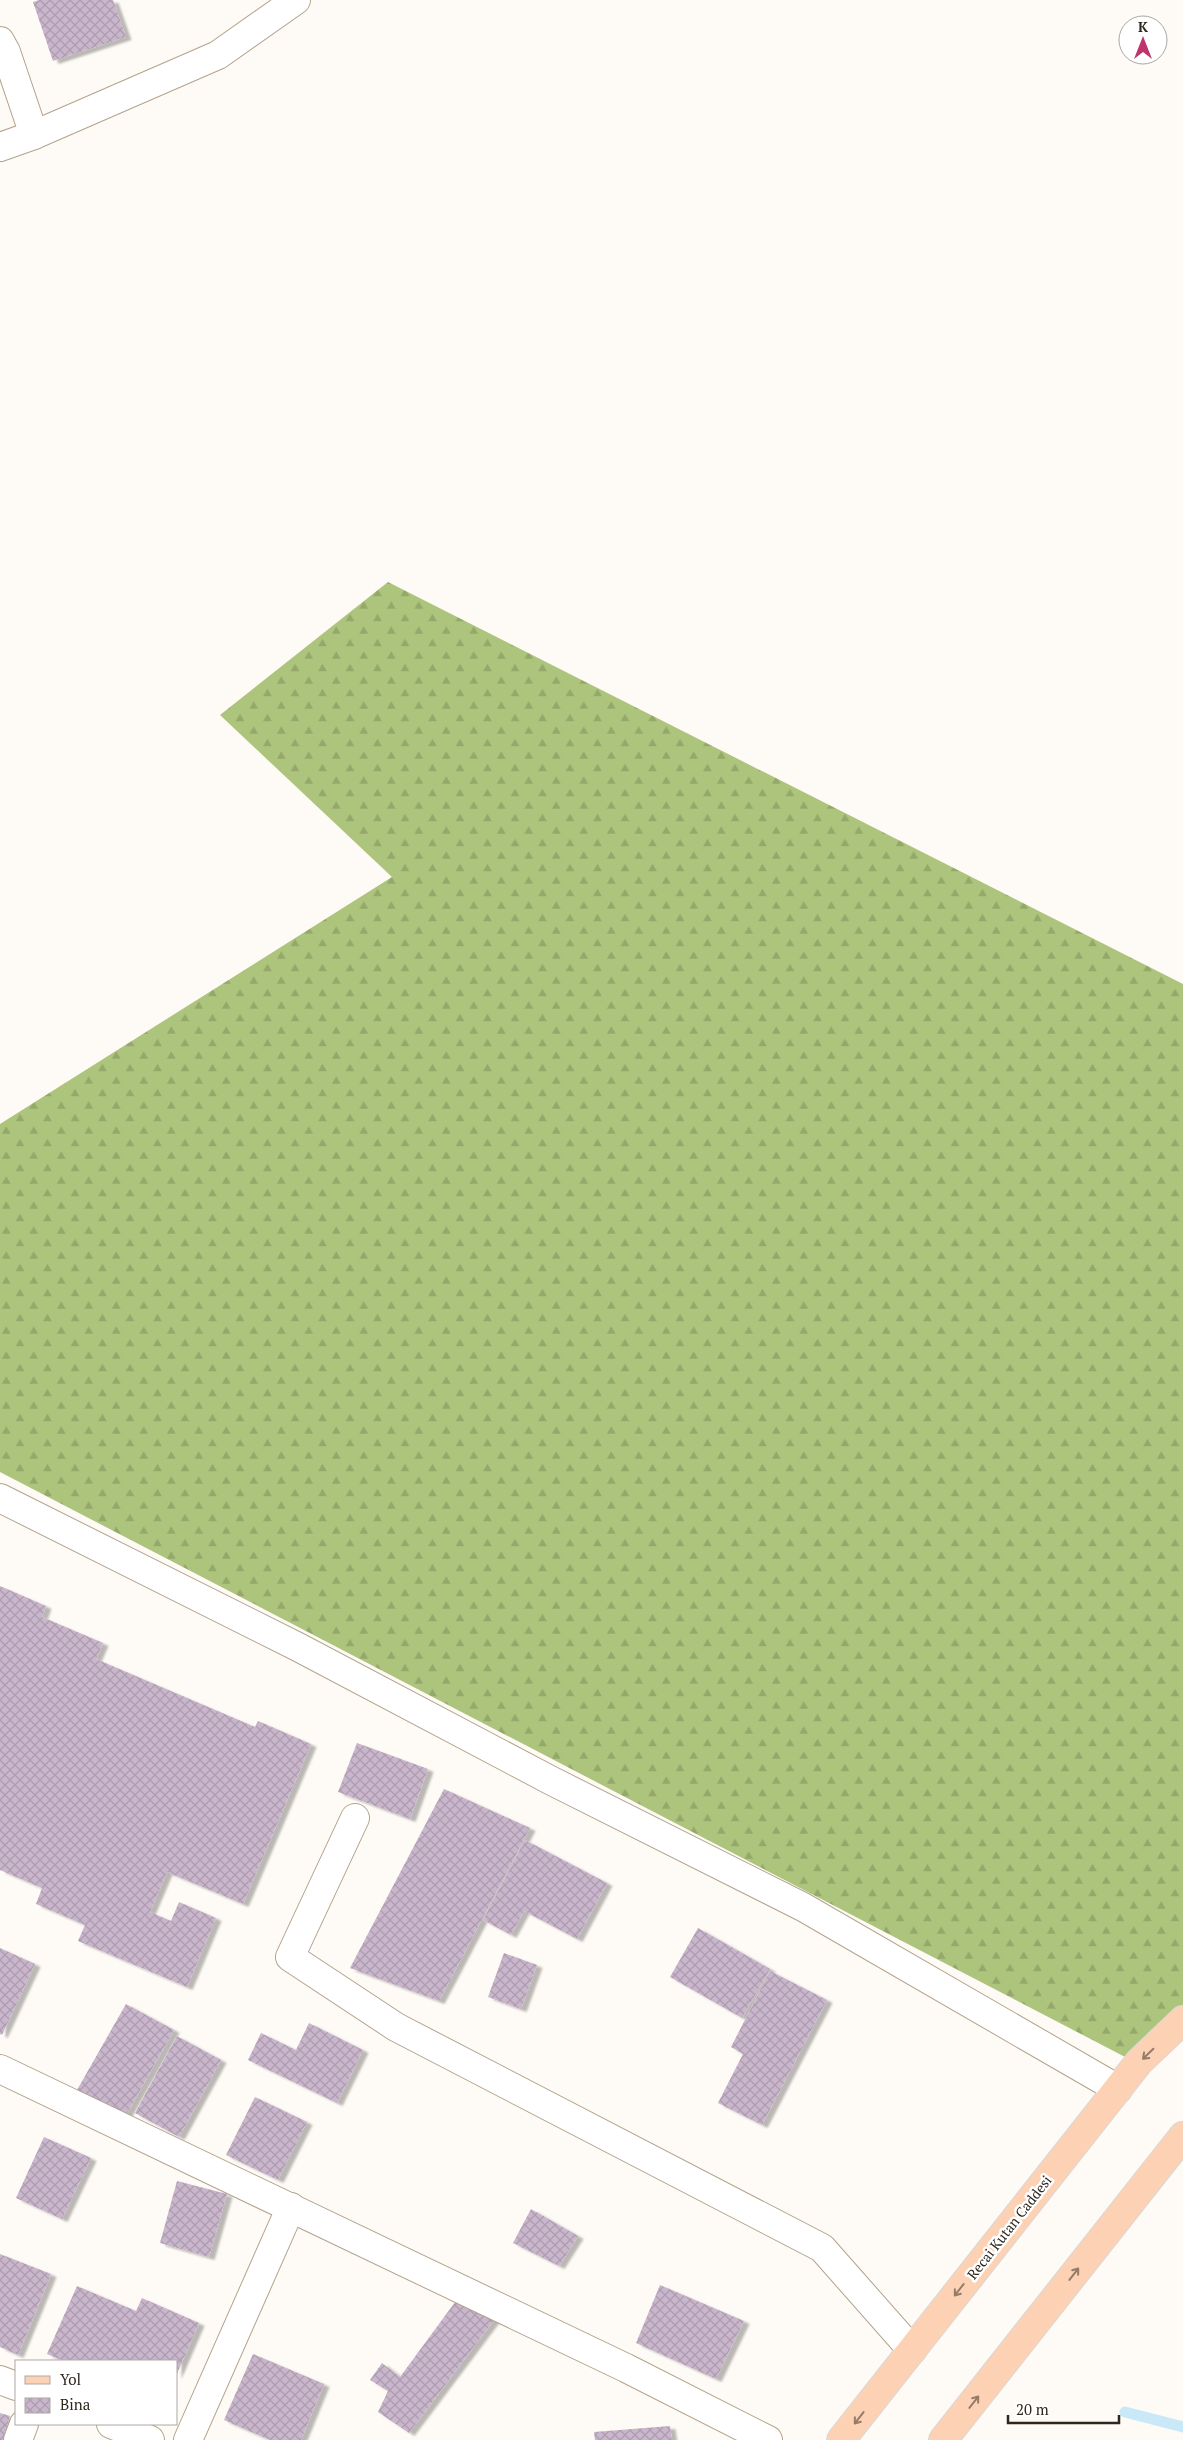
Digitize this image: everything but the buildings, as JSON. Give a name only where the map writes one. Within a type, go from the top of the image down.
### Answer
[{"type":"main road","name":"Recai Kutan Caddesi","points":[[841,2440],[1139,2062],[1183,2020]]},
{"type":"main road","points":[[943,2440],[1183,2136]]},
{"type":"street","points":[[0,147],[218,55],[296,0]]},
{"type":"street","points":[[0,41],[6,52],[34,134]]},
{"type":"street","points":[[0,1498],[298,1647],[550,1780],[803,1907],[1118,2089]]},
{"type":"street","points":[[355,1818],[290,1957],[396,2026],[822,2248],[912,2350]]},
{"type":"street","points":[[0,2068],[626,2368],[768,2440]]},
{"type":"street","points":[[188,2440],[291,2207]]},
{"type":"street","points":[[0,2380],[15,2386]]},
{"type":"street","points":[[18,2440],[24,2425]]},
{"type":"street","points":[[113,2425],[150,2440]]},
{"type":"green space","points":[[388,582],[1183,984],[1183,2005],[1129,2059],[0,1472],[0,1124],[392,877],[220,715]]},
{"type":"waterway","points":[[1125,2412],[1183,2427]]}]
